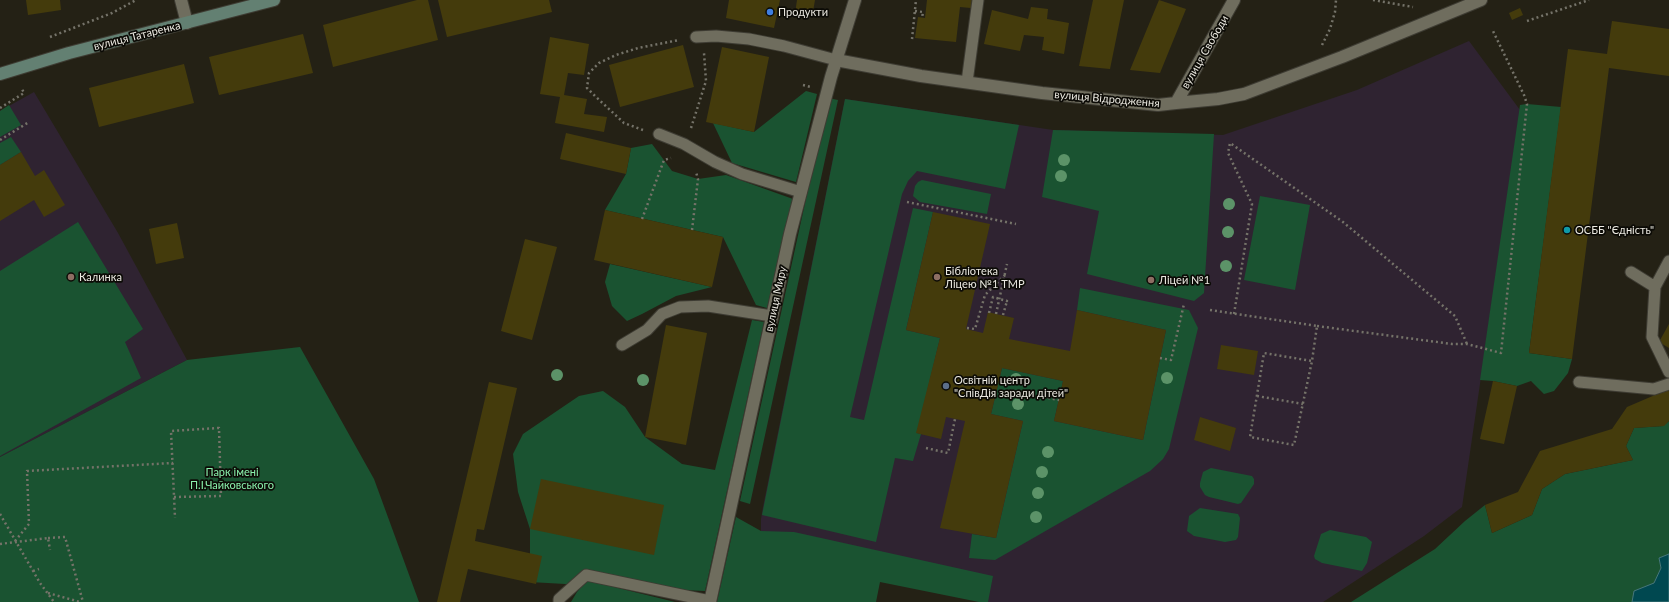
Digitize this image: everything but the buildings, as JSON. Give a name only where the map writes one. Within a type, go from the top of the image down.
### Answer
[{"type":"main road","name":"вулиця Татаренка","points":[[0,74],[69,53],[274,0]]},
{"type":"street","points":[[181,0],[187,23]]},
{"type":"street","name":"вулиця Миру","points":[[710,602],[772,316],[801,192],[836,60],[855,0]]},
{"type":"street","name":"вулиця Свободи","points":[[1176,103],[1234,0]]},
{"type":"street","name":"вулиця Відродження","points":[[836,60],[921,76],[1042,93],[1158,105],[1218,99],[1244,94],[1342,57],[1481,0]]},
{"type":"lane","points":[[967,82],[978,0]]},
{"type":"lane","points":[[696,37],[716,36],[749,39],[784,46],[836,60]]},
{"type":"lane","points":[[659,134],[684,144],[715,162],[742,174],[801,192]]},
{"type":"lane","points":[[1669,260],[1655,286],[1652,337],[1669,372]]},
{"type":"lane","points":[[1631,272],[1655,286]]},
{"type":"lane","points":[[622,345],[647,330],[662,314],[680,307],[708,306],[772,316]]},
{"type":"lane","points":[[1579,382],[1654,389],[1669,384]]},
{"type":"lane","points":[[558,602],[586,575],[710,602]]},
{"type":"path","points":[[45,40],[112,13],[136,0]]},
{"type":"path","points":[[912,39],[916,0]]},
{"type":"path","points":[[1320,48],[1330,29],[1335,12],[1336,0]]},
{"type":"path","points":[[1373,0],[1416,8]]},
{"type":"path","points":[[1527,21],[1589,0]]},
{"type":"path","points":[[915,11],[923,12],[922,18]]},
{"type":"path","points":[[1210,310],[1452,344],[1467,344],[1501,353],[1527,104],[1493,31]]},
{"type":"path","points":[[659,134],[624,123],[587,88],[589,73],[599,63],[616,55],[638,48],[696,37]]},
{"type":"path","points":[[0,108],[24,94],[21,84],[25,83]]},
{"type":"path","points":[[0,140],[28,122]]},
{"type":"path","points":[[1234,314],[1252,204],[1228,153],[1230,143],[1342,222],[1455,316],[1467,344]]},
{"type":"path","points":[[642,219],[664,160],[678,156]]},
{"type":"path","points":[[907,202],[1016,224]]},
{"type":"path","points":[[996,314],[1007,264]]},
{"type":"path","points":[[967,328],[975,329],[985,295],[1005,275]]},
{"type":"path","points":[[989,312],[993,297],[1006,301]]},
{"type":"path","points":[[1000,299],[1006,301]]},
{"type":"path","points":[[1003,316],[1006,301]]},
{"type":"path","points":[[1160,358],[1171,360],[1184,304]]},
{"type":"path","points":[[1312,361],[1264,353],[1250,436],[1294,445],[1312,361],[1318,326]]},
{"type":"path","points":[[1038,396],[1059,400]]},
{"type":"path","points":[[1257,396],[1303,404]]},
{"type":"path","points":[[926,448],[948,453],[956,419]]},
{"type":"path","points":[[174,497],[221,496],[219,428],[171,431],[173,463],[174,497],[175,518]]},
{"type":"path","points":[[15,541],[29,524],[27,471],[173,463]]},
{"type":"path","points":[[0,514],[33,571],[54,602]]},
{"type":"path","points":[[0,544],[15,541],[65,537],[83,602]]},
{"type":"path","points":[[48,538],[50,550]]},
{"type":"path","points":[[33,571],[39,569]]},
{"type":"path","points":[[47,593],[80,602]]},
{"type":"shaded area","name":"Ліцей №1","points":[[1469,41],[1520,110],[1462,507],[1424,536],[1323,602],[979,602],[761,531],[763,507],[845,99],[1053,130],[1223,135],[1357,90]]},
{"type":"shaded area","name":"Калинка","points":[[34,92],[118,233],[187,360],[0,457],[0,111]]},
{"type":"green space","points":[[806,91],[817,94],[796,182],[732,163],[713,123],[754,132]]},
{"type":"green space","points":[[828,98],[838,100],[750,504],[740,501]]},
{"type":"green space","points":[[845,99],[1019,125],[1005,189],[917,171],[908,181],[902,194],[850,417],[864,420],[913,208],[933,212],[906,330],[940,338],[917,433],[921,434],[913,461],[895,458],[876,542],[762,515]]},
{"type":"green space","points":[[1527,104],[1561,107],[1529,353],[1572,359],[1568,373],[1554,391],[1544,394],[1531,381],[1517,386],[1480,380],[1520,105]]},
{"type":"green space","points":[[9,105],[21,125],[0,137],[0,111]]},
{"type":"green space","points":[[1053,130],[1214,134],[1204,293],[1194,301],[1087,274],[1099,211],[1042,197]]},
{"type":"green space","points":[[11,137],[21,152],[0,165],[0,143]]},
{"type":"green space","points":[[652,144],[672,171],[698,179],[726,175],[793,199],[767,308],[756,305],[723,237],[605,210],[626,174],[631,148]]},
{"type":"green space","points":[[922,180],[991,194],[987,214],[920,202],[913,196],[915,186]]},
{"type":"green space","points":[[1260,196],[1310,205],[1295,290],[1244,280]]},
{"type":"green space","points":[[78,222],[143,329],[125,342],[141,378],[0,456],[0,271]]},
{"type":"green space","points":[[610,264],[712,287],[676,296],[627,321],[612,306],[605,282]]},
{"type":"green space","points":[[1080,288],[1189,310],[1198,328],[1169,449],[1163,459],[1150,471],[995,560],[969,558],[972,534],[996,538],[1023,421],[991,414],[1002,368],[1063,381],[1054,421],[1143,440],[1166,330],[1077,310]]},
{"type":"green space","points":[[752,320],[764,322],[705,591],[614,587],[675,602],[571,602],[583,585],[530,582],[530,529],[518,492],[513,454],[523,434],[579,396],[603,391],[625,407],[645,437],[682,464],[715,470]]},
{"type":"green space","name":"Парк імені П.І.Чайковського","points":[[300,347],[374,479],[419,602],[0,602],[0,457],[187,360]]},
{"type":"green space","points":[[1669,421],[1669,554],[1659,558],[1661,568],[1654,583],[1634,591],[1632,602],[1351,602],[1435,549],[1465,521],[1485,505],[1492,533],[1532,515],[1542,489],[1565,474],[1633,460],[1626,446],[1634,428],[1663,426]]},
{"type":"green space","points":[[1211,468],[1252,476],[1254,479],[1254,484],[1241,503],[1238,504],[1205,495],[1200,487],[1200,483],[1203,472]]},
{"type":"green space","points":[[1200,508],[1238,514],[1240,518],[1238,537],[1236,540],[1225,542],[1194,536],[1187,531],[1189,516]]},
{"type":"green space","points":[[736,517],[761,531],[794,532],[993,576],[988,602],[979,602],[880,582],[876,602],[717,602]]},
{"type":"green space","points":[[1330,530],[1366,537],[1372,542],[1367,563],[1362,571],[1322,563],[1315,559],[1314,556],[1321,534]]},
{"type":"water","points":[[1669,554],[1669,602],[1632,602],[1634,591],[1654,583],[1661,568],[1659,558]]},
{"type":"place","name":"Продукти","points":[[770,12]]},
{"type":"place","name":"ОСББ \"Єдність\"","points":[[1567,230]]},
{"type":"place","name":"Калинка","points":[[71,277]]},
{"type":"place","name":"Бібліотека Ліцею №1 ТМР","points":[[937,277]]},
{"type":"place","name":"Ліцей №1","points":[[1151,280]]},
{"type":"place","name":"Освітній центр \"СпівДія заради дітей\"","points":[[946,386]]}]
